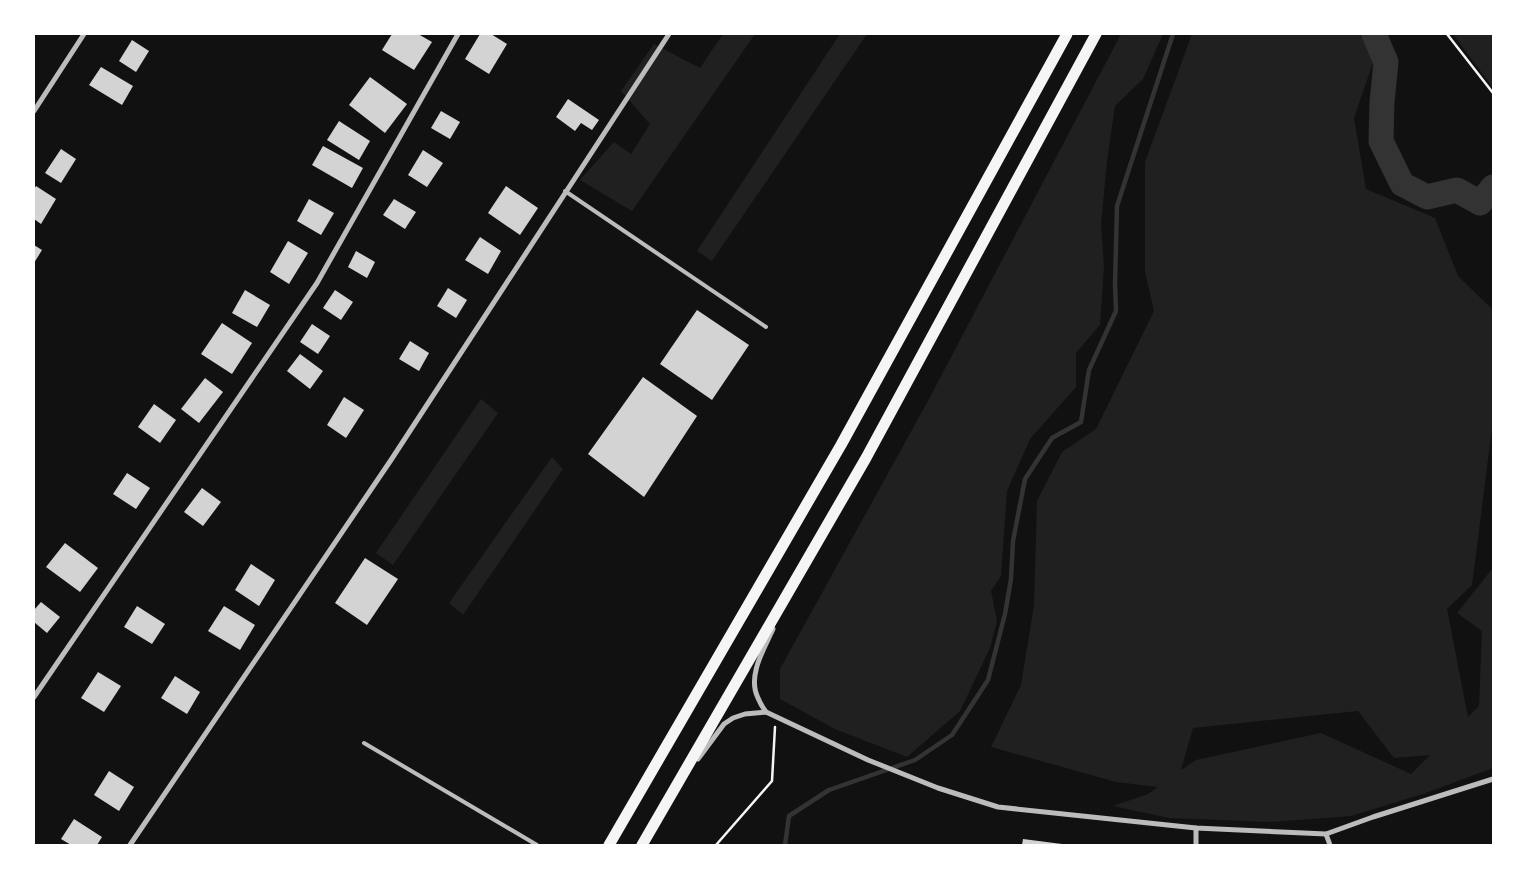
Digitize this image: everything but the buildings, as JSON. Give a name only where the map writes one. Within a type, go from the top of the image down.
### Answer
[{"type":"main road","points":[[609,845],[841,445],[1067,34]]},
{"type":"main road","points":[[642,845],[866,458],[1096,34]]},
{"type":"street","points":[[34,111],[84,34]]},
{"type":"street","points":[[34,697],[317,283],[458,34]]},
{"type":"street","points":[[130,845],[391,460],[669,34]]},
{"type":"street","points":[[766,712],[757,697],[754,684],[755,674],[785,598]]},
{"type":"street","points":[[670,795],[724,724],[733,718],[745,714],[766,712],[868,760],[938,788],[998,807],[1196,828],[1326,834],[1493,779]]},
{"type":"street","points":[[1196,828],[1196,845]]},
{"type":"street","points":[[1326,834],[1330,845]]},
{"type":"lane","points":[[565,192],[766,327]]},
{"type":"lane","points":[[364,743],[537,845]]},
{"type":"path","points":[[1447,34],[1493,93]]},
{"type":"path","points":[[716,845],[772,781],[776,717]]},
{"type":"shaded area","points":[[723,34],[755,34],[632,211],[580,180],[614,142],[631,154],[650,124],[621,91],[654,44],[700,68]]},
{"type":"shaded area","points":[[840,34],[867,34],[712,261],[697,251]]},
{"type":"shaded area","points":[[1121,34],[1163,34],[1143,79],[1115,106],[1107,161],[1101,225],[1104,266],[1100,325],[1076,353],[1076,387],[1030,439],[1007,491],[1001,576],[991,591],[997,621],[990,648],[960,711],[907,757],[835,729],[780,699],[780,669],[929,399]]},
{"type":"shaded area","points":[[1192,34],[1362,34],[1375,57],[1354,118],[1366,189],[1435,218],[1458,276],[1491,308],[1493,325],[1493,428],[1472,585],[1447,609],[1468,717],[1479,706],[1482,631],[1457,613],[1492,569],[1493,546],[1493,768],[1423,794],[1351,816],[1270,822],[1169,818],[1113,806],[1148,794],[1158,787],[1116,782],[991,747],[1021,685],[1034,605],[1037,501],[1062,452],[1096,429],[1154,311],[1145,272],[1145,162]],"holes":[[[1358,711],[1394,758],[1430,755],[1411,774],[1321,733],[1196,760],[1181,770],[1193,728]]]},
{"type":"shaded area","points":[[1453,34],[1493,34],[1493,88]]},
{"type":"shaded area","points":[[481,399],[498,413],[393,565],[376,553]]},
{"type":"shaded area","points":[[552,457],[563,469],[463,615],[449,603]]},
{"type":"waterway","points":[[785,845],[789,816],[829,790],[915,760],[952,735],[988,680],[1005,614],[1011,579],[1013,541],[1025,479],[1052,438],[1081,422],[1089,370],[1116,311],[1117,206],[1173,34]]},
{"type":"waterway","points":[[1374,34],[1386,62],[1381,141],[1402,184],[1427,197],[1457,190],[1480,203],[1493,187]]}]
